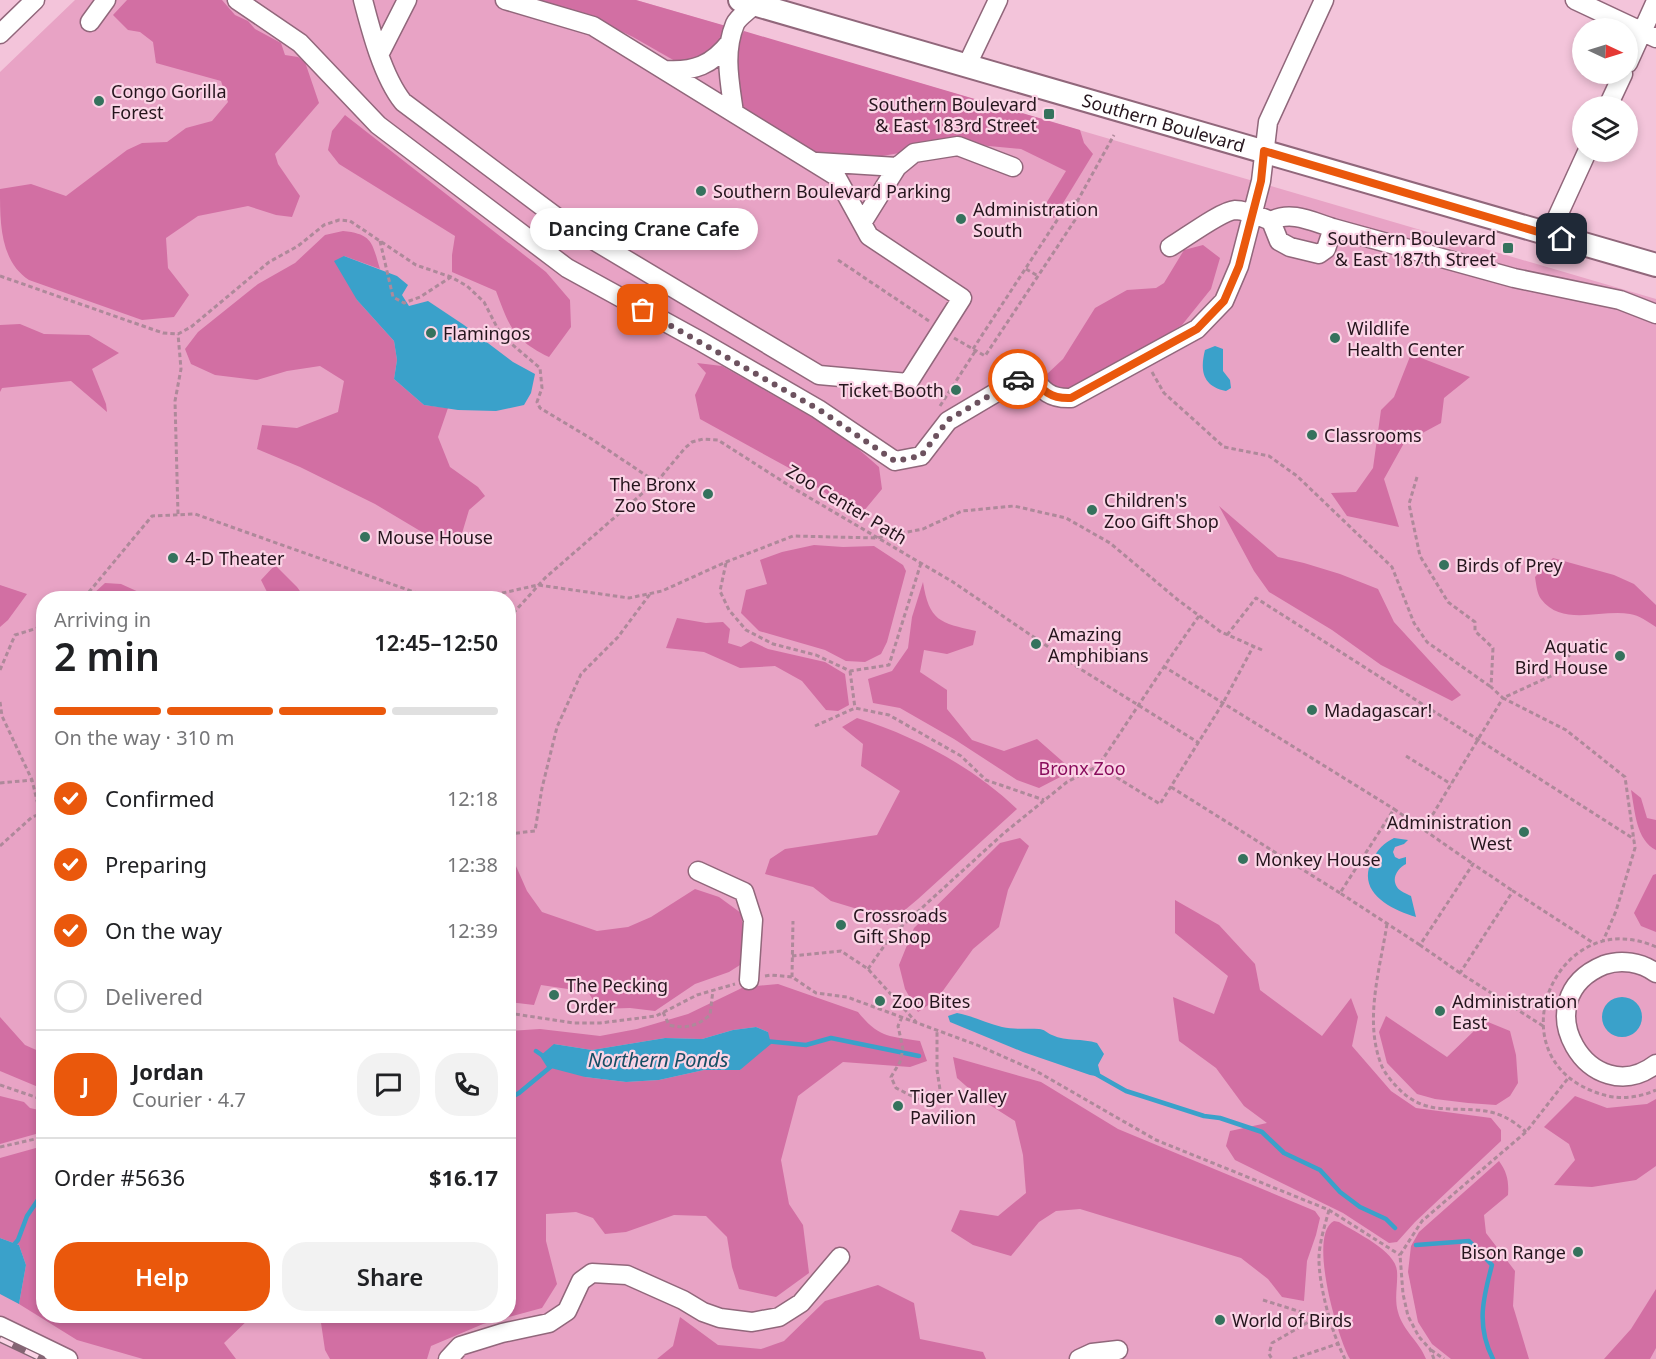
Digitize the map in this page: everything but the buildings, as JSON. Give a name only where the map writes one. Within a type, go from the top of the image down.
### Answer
[{"type":"main road","name":"Southern Boulevard","points":[[750,1],[1656,266]]},
{"type":"street","points":[[0,34],[35,0]]},
{"type":"street","points":[[90,22],[106,0]]},
{"type":"street","points":[[237,0],[300,43],[378,125],[567,268],[818,409],[895,461],[921,456],[948,420],[1029,373],[1044,391],[1057,399],[1071,398],[1197,329],[1224,301],[1239,266],[1261,181],[1268,122],[1324,0]]},
{"type":"street","points":[[363,0],[395,92],[403,102],[562,222],[819,375],[908,383],[962,298],[869,236],[836,176],[593,26],[505,0]]},
{"type":"street","points":[[967,65],[998,0]]},
{"type":"street","points":[[1575,0],[1649,34]]},
{"type":"street","points":[[734,113],[728,66],[730,42],[736,22],[750,1]]},
{"type":"street","points":[[1638,49],[1649,34],[1656,1]]},
{"type":"street","points":[[380,53],[402,4]]},
{"type":"street","points":[[665,70],[684,72],[705,65],[720,54],[730,42]]},
{"type":"street","points":[[862,223],[897,167],[914,153],[958,146],[1013,167]]},
{"type":"street","points":[[812,161],[897,167]]},
{"type":"street","points":[[1549,235],[1582,162]]},
{"type":"street","points":[[1170,247],[1220,216],[1235,210],[1271,221],[1281,216],[1291,215],[1514,278],[1620,300],[1656,314]]},
{"type":"street","points":[[1271,221],[1279,241],[1290,247],[1319,254],[1326,249],[1333,228]]},
{"type":"street","points":[[699,871],[744,892],[753,920],[749,980]]},
{"type":"street","points":[[1656,973],[1638,964],[1624,962],[1609,963],[1593,970],[1580,981],[1571,994],[1566,1021],[1568,1034],[1574,1047],[1582,1059],[1592,1066],[1609,1074],[1625,1075],[1640,1072],[1656,1064]]},
{"type":"street","points":[[447,1359],[460,1346],[502,1333],[549,1323],[567,1311],[581,1281],[592,1273],[627,1275],[703,1312],[720,1318],[752,1322],[779,1317],[801,1303],[840,1257]]},
{"type":"street","points":[[0,1326],[68,1359]]},
{"type":"street","points":[[1079,1359],[1092,1353],[1118,1350]]},
{"type":"path","points":[[838,260],[942,330],[986,356],[1077,217],[1078,200],[1114,135]]},
{"type":"path","points":[[948,420],[939,405],[1065,208],[1078,200]]},
{"type":"path","points":[[0,276],[163,333],[178,334],[191,327],[269,262],[298,246],[329,222],[350,221],[416,265],[451,277],[476,293],[488,308],[501,335],[540,368],[542,388],[537,402],[540,408],[656,482]]},
{"type":"path","points":[[380,241],[393,297],[404,303],[409,303],[451,277]]},
{"type":"path","points":[[1026,268],[1038,276]]},
{"type":"path","points":[[178,334],[181,369],[176,401],[178,515]]},
{"type":"path","points":[[1144,358],[1164,393],[1224,447],[1269,456],[1297,476],[1392,567],[1414,623],[1427,642],[1503,698],[1566,730],[1625,777],[1635,848],[1616,911],[1603,940]]},
{"type":"path","name":"Zoo Center Path","points":[[516,610],[538,585],[656,482],[686,448],[697,440],[710,438],[718,440],[793,488],[953,582],[1082,670],[1199,743]]},
{"type":"path","points":[[1417,477],[1409,504],[1420,556],[1448,602],[1475,622],[1475,631],[1493,648],[1491,687]]},
{"type":"path","points":[[511,591],[538,585],[629,598],[662,591],[726,562],[793,536],[877,538],[923,529],[962,511],[1014,506],[1066,518],[1110,543],[1199,616],[1227,634],[1262,650]]},
{"type":"path","points":[[90,591],[152,516],[195,514],[411,591]]},
{"type":"path","points":[[726,562],[720,591],[729,610],[746,630],[772,644],[816,655],[850,671],[889,665],[921,563]]},
{"type":"path","points":[[516,833],[535,831],[542,788],[557,727],[581,674],[618,637],[650,594]]},
{"type":"path","points":[[1227,634],[1256,598],[1634,839]]},
{"type":"path","points":[[868,969],[891,936],[1004,833],[1067,782],[1098,766],[1140,705],[1163,666],[1199,616]]},
{"type":"path","points":[[0,670],[15,635],[36,628]]},
{"type":"path","points":[[1098,766],[1160,804],[1223,703],[1254,646]]},
{"type":"path","points":[[1424,829],[1503,698],[1553,675],[1577,646],[1590,646]]},
{"type":"path","points":[[1163,666],[1424,829],[1594,944]]},
{"type":"path","points":[[850,671],[855,708]]},
{"type":"path","points":[[0,702],[2,716],[32,780],[36,798]]},
{"type":"path","points":[[815,726],[855,708],[889,715],[961,756],[986,780],[1044,800]]},
{"type":"path","points":[[1406,756],[1451,784]]},
{"type":"path","points":[[0,783],[32,780]]},
{"type":"path","points":[[1170,787],[1340,893],[1543,1026]]},
{"type":"path","points":[[1340,893],[1394,810]]},
{"type":"path","points":[[0,846],[36,816]]},
{"type":"path","points":[[1420,945],[1473,864]]},
{"type":"path","points":[[1460,973],[1513,891]]},
{"type":"path","points":[[792,977],[793,921]]},
{"type":"path","points":[[1387,924],[1375,998],[1373,1033],[1381,1066],[1404,1094],[1421,1105],[1491,1111],[1518,1124],[1526,1132]]},
{"type":"path","points":[[1656,947],[1644,941],[1625,939],[1603,940],[1581,950],[1563,965],[1551,984],[1544,1004],[1543,1026],[1545,1040],[1554,1059],[1580,1086],[1603,1096],[1626,1098],[1647,1095],[1656,1090]]},
{"type":"path","points":[[792,956],[841,951],[868,969],[917,1023]]},
{"type":"path","points":[[516,1014],[574,1023],[600,1023],[656,1016],[697,995],[713,990],[771,975],[792,977],[816,993],[847,997],[937,1030],[1036,1071],[1156,1140],[1329,1210],[1400,1255]]},
{"type":"path","points":[[663,1012],[669,1025],[696,1026],[710,1015],[713,990]]},
{"type":"path","points":[[902,1017],[898,1026],[903,1049],[902,1056],[891,1077],[896,1088],[924,1102],[937,1102],[940,1096],[937,1070],[937,1030]]},
{"type":"path","points":[[1444,1359],[1419,1337],[1408,1316],[1403,1294],[1400,1255],[1422,1221],[1526,1132],[1569,1077]]},
{"type":"path","points":[[0,1085],[36,1097]]},
{"type":"path","points":[[0,1147],[36,1139]]},
{"type":"path","points":[[1329,1210],[1319,1258],[1320,1275],[1337,1344],[1345,1359]]},
{"type":"path","points":[[1263,1300],[1317,1317],[1272,1343],[1269,1354],[1272,1359]]},
{"type":"path","points":[[1293,1359],[1337,1344]]},
{"type":"path","points":[[1430,1349],[1434,1359]]},
{"type":"green space","name":"Bronx Zoo","points":[[75,0],[636,0],[1656,299],[1656,1359],[0,1359],[0,72]]},
{"type":"shaded area","points":[[127,0],[222,0],[235,15],[281,43],[285,55],[298,57],[305,62],[319,103],[275,154],[278,164],[300,196],[292,217],[276,215],[248,206],[198,216],[166,238],[168,268],[189,295],[174,317],[142,320],[29,280],[19,272],[7,252],[0,215],[0,189],[31,184],[66,196],[127,150],[142,143],[167,142],[186,128],[212,121],[228,102],[221,81],[156,63],[153,42],[140,32],[128,30],[113,15]]},
{"type":"shaded area","points":[[535,0],[636,0],[726,26],[723,41],[695,62],[675,61],[594,18]]},
{"type":"shaded area","points":[[744,31],[1080,130],[1084,143],[1093,154],[1054,218],[1042,210],[1066,171],[1021,149],[957,143],[882,156],[810,153],[744,108],[735,69],[737,49]]},
{"type":"shaded area","points":[[345,115],[546,272],[570,300],[571,327],[549,357],[537,351],[514,331],[496,291],[452,272],[455,236],[339,164],[328,150],[332,131]]},
{"type":"shaded area","points":[[343,231],[366,237],[373,246],[380,269],[344,256],[357,300],[394,341],[397,360],[394,379],[424,405],[448,408],[438,437],[450,467],[478,487],[485,496],[469,510],[460,540],[437,541],[375,504],[300,467],[257,449],[262,425],[297,428],[338,412],[344,381],[320,366],[287,371],[257,380],[215,375],[191,364],[185,349],[198,332],[258,284],[295,263],[325,235]]},
{"type":"shaded area","points":[[1203,245],[1220,258],[1211,289],[1182,325],[1076,389],[1051,390],[1046,375],[1063,359],[1095,308],[1127,290],[1156,288],[1164,283],[1184,250]]},
{"type":"shaded area","points":[[20,324],[44,334],[89,335],[119,353],[92,369],[107,412],[71,381],[2,388],[0,392],[0,325]]},
{"type":"shaded area","points":[[1411,354],[1470,377],[1444,398],[1441,423],[1404,443],[1384,479],[1399,527],[1347,516],[1331,493],[1356,492],[1373,468],[1381,410],[1394,397]]},
{"type":"shaded area","points":[[697,363],[722,366],[840,433],[879,467],[882,489],[863,512],[840,503],[789,468],[700,419],[695,395],[706,373]]},
{"type":"shaded area","points":[[1219,506],[1278,557],[1340,574],[1378,589],[1394,622],[1461,695],[1452,701],[1381,665],[1332,630],[1269,592],[1254,571]]},
{"type":"shaded area","points":[[814,545],[874,546],[903,565],[906,571],[887,642],[881,654],[865,662],[846,661],[825,650],[759,631],[741,613],[746,590],[767,584],[760,560],[782,552]]},
{"type":"shaded area","points":[[1553,558],[1614,575],[1634,584],[1656,605],[1656,627],[1630,614],[1571,615],[1550,607],[1540,597],[1535,577]]},
{"type":"shaded area","points":[[275,565],[300,591],[266,591],[261,580]]},
{"type":"shaded area","points":[[923,582],[929,605],[938,618],[976,631],[973,645],[947,654],[924,650],[920,672],[947,690],[947,709],[972,740],[1004,751],[1037,739],[1070,768],[1066,774],[1039,788],[1017,780],[954,739],[900,708],[873,703],[868,679],[892,671],[908,648],[912,617]]},
{"type":"shaded area","points":[[105,583],[121,584],[136,591],[96,591]]},
{"type":"shaded area","points":[[0,585],[27,594],[0,627]]},
{"type":"shaded area","points":[[677,618],[706,623],[723,622],[730,629],[728,643],[741,647],[751,641],[768,649],[825,662],[845,674],[849,705],[838,711],[826,710],[802,681],[775,666],[740,668],[704,652],[666,648]]},
{"type":"shaded area","points":[[857,718],[922,744],[962,766],[1017,809],[887,925],[864,911],[831,901],[813,887],[765,874],[770,859],[785,849],[877,835],[900,791],[861,766],[863,744],[842,727]]},
{"type":"shaded area","points":[[1631,790],[1641,798],[1647,818],[1656,820],[1656,850],[1649,845],[1640,832]]},
{"type":"shaded area","points":[[1020,838],[1029,846],[1008,890],[999,927],[973,949],[937,999],[918,1012],[905,989],[899,965],[914,928],[1000,843]]},
{"type":"shaded area","points":[[516,866],[527,891],[542,912],[597,931],[628,927],[651,917],[695,889],[719,897],[741,913],[745,947],[740,965],[729,972],[695,984],[655,1011],[630,1008],[599,1009],[588,992],[541,985],[534,1005],[516,1003]]},
{"type":"shaded area","points":[[1656,874],[1656,932],[1641,926],[1634,913],[1653,875]]},
{"type":"shaded area","points":[[1175,900],[1219,925],[1255,964],[1260,990],[1322,1036],[1351,998],[1358,1017],[1352,1046],[1391,1091],[1416,1108],[1491,1118],[1501,1130],[1501,1141],[1415,1222],[1397,1242],[1389,1243],[1343,1213],[1235,1160],[1226,1146],[1230,1131],[1267,1123],[1244,1106],[1216,1068],[1179,1041],[1173,997],[1214,1014],[1228,976],[1175,933]]},
{"type":"shaded area","points":[[778,984],[858,1012],[872,1027],[885,1034],[920,1041],[927,1061],[910,1067],[843,1062],[798,1096],[781,1160],[789,1204],[803,1225],[809,1273],[776,1297],[739,1289],[732,1267],[727,1237],[706,1216],[674,1215],[626,1232],[605,1234],[593,1218],[576,1212],[546,1214],[546,1241],[557,1284],[542,1308],[516,1315],[516,1031],[540,1029],[600,1036],[637,1029],[688,1014],[744,987]],"holes":[[[756,1027],[768,1032],[740,1070],[704,1070],[659,1080],[626,1082],[585,1077],[554,1044],[592,1050],[665,1038],[702,1039],[733,1030]]]},
{"type":"shaded area","points":[[1386,1016],[1447,1057],[1475,1030],[1488,1022],[1510,1031],[1516,1055],[1518,1083],[1510,1096],[1496,1105],[1435,1099],[1417,1094],[1387,1063],[1379,1032]]},
{"type":"shaded area","points":[[0,1017],[25,1045],[36,1050],[36,1086],[0,1071]]},
{"type":"shaded area","points":[[953,1057],[1041,1082],[1118,1129],[1315,1211],[1320,1218],[1307,1261],[1304,1301],[1282,1297],[1268,1279],[1241,1258],[1080,1209],[1056,1211],[1039,1222],[1011,1256],[973,1245],[951,1231],[960,1210],[998,1216],[1026,1193],[1023,1155],[1015,1121],[982,1100],[957,1078]]},
{"type":"shaded area","points":[[0,1096],[24,1102],[30,1108],[36,1109],[36,1134],[0,1144]]},
{"type":"shaded area","points":[[1575,1096],[1607,1108],[1647,1104],[1656,1099],[1656,1166],[1636,1180],[1592,1187],[1554,1185],[1575,1160],[1569,1144],[1544,1127]]},
{"type":"shaded area","points":[[36,1148],[36,1315],[19,1304],[26,1265],[19,1245],[0,1238],[0,1158]]},
{"type":"shaded area","points":[[1499,1161],[1507,1177],[1508,1195],[1484,1215],[1486,1233],[1515,1271],[1513,1306],[1529,1359],[1451,1359],[1432,1344],[1418,1322],[1408,1272],[1411,1246],[1419,1232]]},
{"type":"shaded area","points":[[1334,1221],[1374,1243],[1390,1256],[1397,1271],[1396,1302],[1400,1319],[1426,1359],[1350,1359],[1333,1310],[1324,1265],[1323,1245],[1326,1230]]},
{"type":"shaded area","points":[[878,1285],[914,1303],[920,1339],[983,1352],[986,1359],[657,1359],[673,1346],[680,1317],[718,1345],[761,1349],[784,1341],[825,1301]]},
{"type":"shaded area","points":[[1656,1289],[1656,1348],[1650,1359],[1604,1359],[1631,1329]]},
{"type":"shaded area","points":[[50,1323],[245,1323],[224,1343],[236,1359],[143,1359],[77,1340]]},
{"type":"shaded area","points":[[321,1323],[487,1323],[431,1346],[427,1359],[330,1359],[325,1350]]},
{"type":"water","name":"Flamingos","points":[[344,256],[397,276],[408,285],[402,295],[409,306],[428,301],[513,362],[535,374],[531,393],[524,405],[496,411],[458,410],[424,405],[394,379],[397,360],[394,341],[357,300],[334,261]]},
{"type":"water","points":[[1215,346],[1223,349],[1223,371],[1230,380],[1231,388],[1226,391],[1218,389],[1207,381],[1203,370],[1205,350]]},
{"type":"water","points":[[1394,838],[1408,840],[1395,847],[1393,852],[1399,859],[1406,857],[1406,864],[1400,868],[1395,877],[1395,884],[1411,896],[1416,917],[1378,898],[1368,881],[1368,871],[1374,856],[1381,847]]},
{"type":"water","points":[[1622,997],[1636,1003],[1642,1017],[1636,1031],[1622,1037],[1608,1031],[1602,1017],[1608,1003]]},
{"type":"water","points":[[957,1013],[1002,1027],[1041,1029],[1058,1037],[1097,1043],[1104,1054],[1098,1065],[1101,1077],[1023,1052],[950,1022],[948,1016]]},
{"type":"water","name":"Northern Ponds","points":[[756,1027],[768,1032],[771,1044],[740,1070],[704,1070],[659,1080],[626,1082],[585,1077],[547,1067],[540,1056],[554,1044],[592,1050],[665,1038],[702,1039],[733,1030]]},
{"type":"water","points":[[0,1238],[19,1245],[26,1265],[19,1304],[0,1294]]},
{"type":"waterway","points":[[765,1041],[806,1045],[831,1038],[919,1056]]},
{"type":"waterway","points":[[536,1051],[546,1058]]},
{"type":"waterway","points":[[516,1095],[554,1064]]},
{"type":"waterway","points":[[1096,1074],[1126,1091],[1262,1132],[1284,1153],[1320,1170],[1340,1192],[1360,1207],[1386,1219],[1395,1228]]},
{"type":"waterway","points":[[12,1247],[18,1240],[27,1216],[36,1203]]},
{"type":"waterway","points":[[1416,1245],[1469,1241],[1492,1265],[1484,1301],[1483,1323],[1484,1335],[1493,1359]]},
{"type":"railway","points":[[0,1339],[42,1359]]},
{"type":"way so far","points":[[643,310],[818,409],[895,461],[921,456],[948,420],[1018,379]]},
{"type":"place","name":"Congo Gorilla Forest","points":[[99,101]]},
{"type":"place","name":"Southern Boulevard & East 183rd Street","points":[[1049,114]]},
{"type":"place","name":"Southern Boulevard Parking","points":[[701,191]]},
{"type":"place","name":"Administration South","points":[[961,219]]},
{"type":"place","name":"Southern Boulevard & East 187th Street","points":[[1508,248]]},
{"type":"place","name":"Dancing Crane Cafe","points":[[643,310]]},
{"type":"place","name":"Flamingos","points":[[431,333]]},
{"type":"place","name":"Wildlife Health Center","points":[[1335,338]]},
{"type":"place","name":"Ticket Booth","points":[[956,390]]},
{"type":"place","name":"Classrooms","points":[[1312,435]]},
{"type":"place","name":"The Bronx Zoo Store","points":[[708,494]]},
{"type":"place","name":"Children's Zoo Gift Shop","points":[[1092,510]]},
{"type":"place","name":"Mouse House","points":[[365,537]]},
{"type":"place","name":"4-D Theater","points":[[173,558]]},
{"type":"place","name":"Birds of Prey","points":[[1444,565]]},
{"type":"place","name":"Amazing Amphibians","points":[[1036,644]]},
{"type":"place","name":"Aquatic Bird House","points":[[1620,656]]},
{"type":"place","name":"Madagascar!","points":[[1312,710]]},
{"type":"place","name":"Administration West","points":[[1524,832]]},
{"type":"place","name":"Monkey House","points":[[1243,859]]},
{"type":"place","name":"Crossroads Gift Shop","points":[[841,925]]},
{"type":"place","name":"The Pecking Order","points":[[554,995]]},
{"type":"place","name":"Zoo Bites","points":[[880,1001]]},
{"type":"place","name":"Administration East","points":[[1440,1011]]},
{"type":"place","name":"Tiger Valley Pavilion","points":[[898,1106]]},
{"type":"place","name":"Bison Range","points":[[1578,1252]]},
{"type":"place","name":"World of Birds","points":[[1220,1320]]},
{"type":"route","points":[[1018,379],[1029,373],[1044,391],[1057,399],[1071,398],[1197,329],[1212,316],[1224,301],[1239,266],[1261,181],[1264,151],[1562,239]]}]
